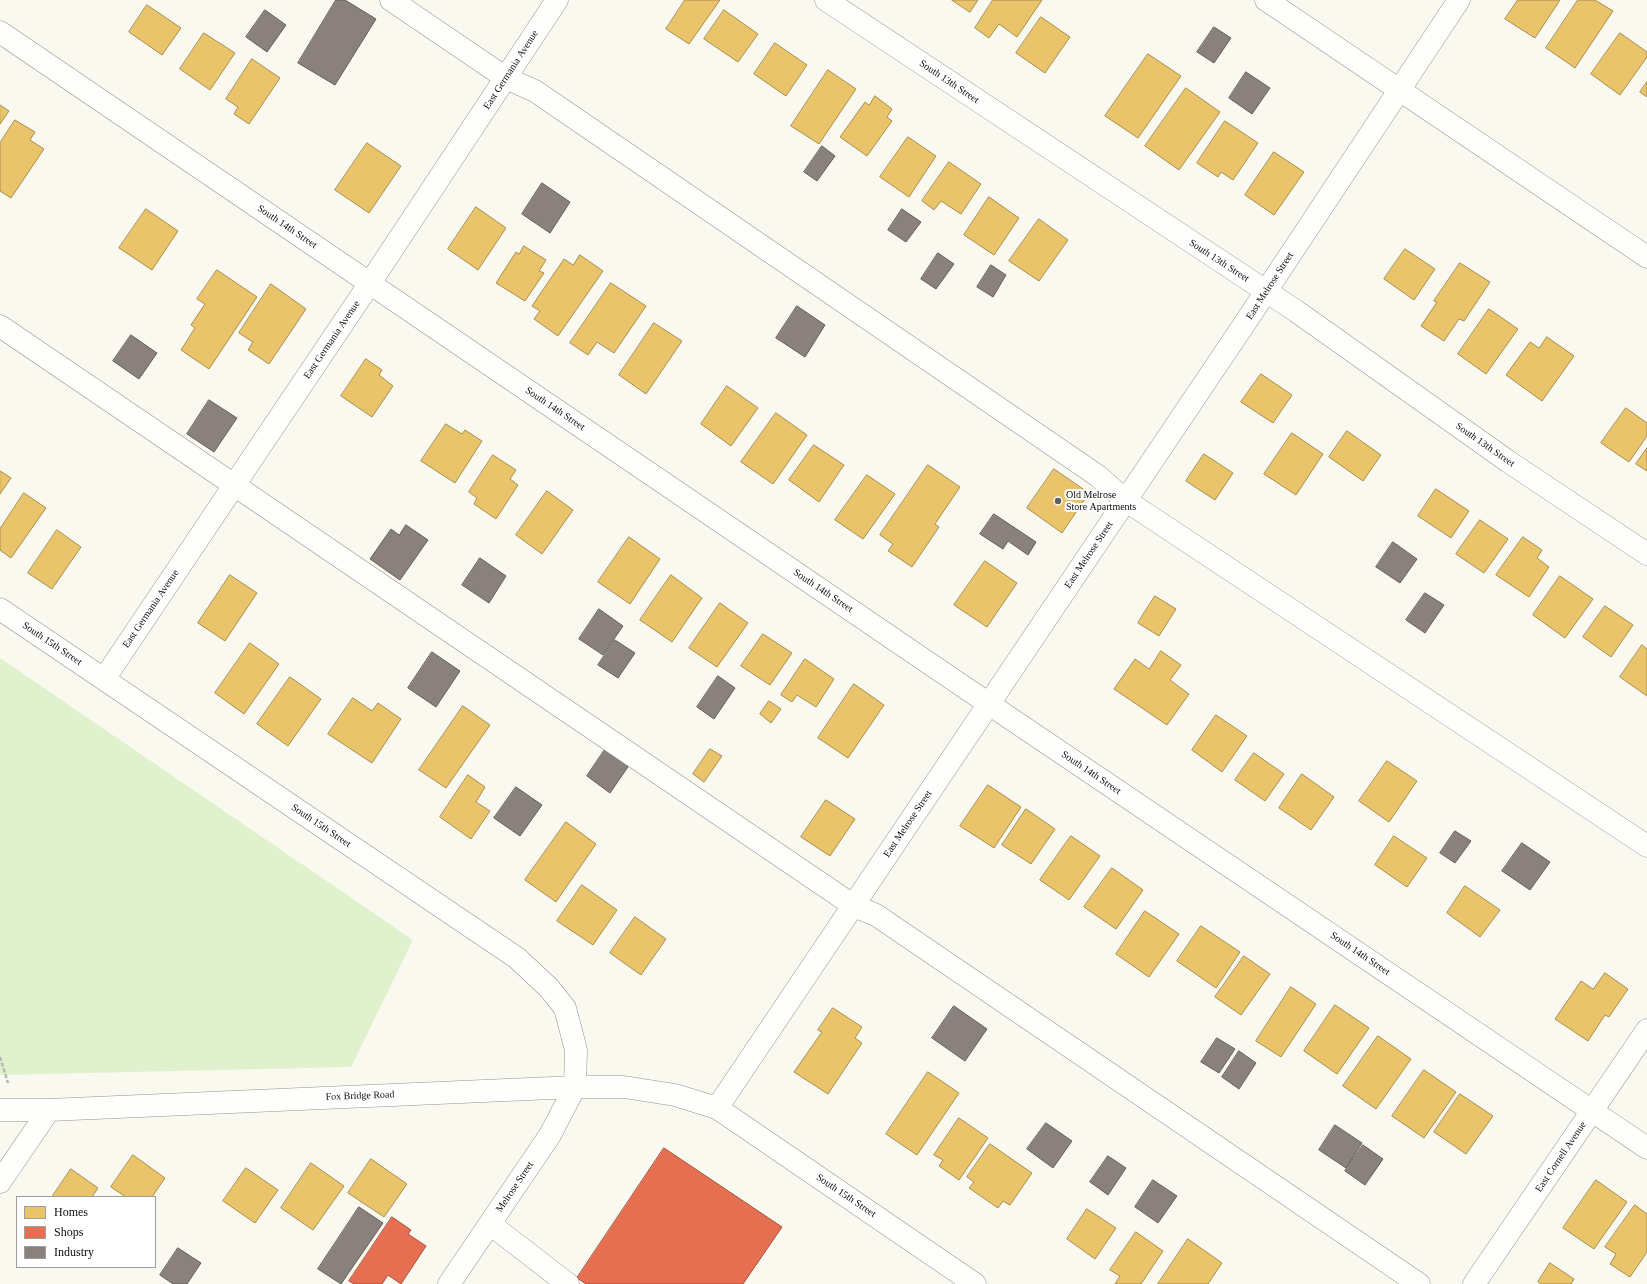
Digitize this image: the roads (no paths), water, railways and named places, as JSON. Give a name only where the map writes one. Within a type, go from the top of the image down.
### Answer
[{"type":"street","points":[[391,0],[506,78],[535,91],[555,104],[1098,476],[1125,500],[1647,846]]},
{"type":"street","name":"East Germania Avenue","points":[[104,679],[370,283],[557,0]]},
{"type":"street","name":"South 13th Street","points":[[826,0],[1296,311],[1509,462],[1647,554]]},
{"type":"street","points":[[1266,0],[1647,257]]},
{"type":"street","name":"East Melrose Street","points":[[717,1108],[1266,292],[1459,0]]},
{"type":"street","name":"South 14th Street","points":[[0,32],[989,704],[1647,1148]]},
{"type":"street","points":[[0,326],[854,906],[876,915],[1419,1284]]},
{"type":"street","name":"South 15th Street","points":[[0,609],[517,958],[549,988],[565,1008],[576,1050],[576,1087]]},
{"type":"street","name":"East Cornell Avenue","points":[[1474,1284],[1647,1030]]},
{"type":"street","name":"Fox Bridge Road","points":[[0,1110],[48,1110],[576,1087],[632,1088],[676,1095],[717,1108]]},
{"type":"street","name":"Melrose Street","points":[[449,1284],[550,1136],[576,1087]]},
{"type":"street","name":"South 15th Street","points":[[717,1108],[969,1282]]},
{"type":"street","points":[[0,1182],[48,1110]]},
{"type":"street","points":[[490,1224],[568,1284]]},
{"type":"place","name":"Old Melrose Store Apartments","points":[[1058,501]]}]
